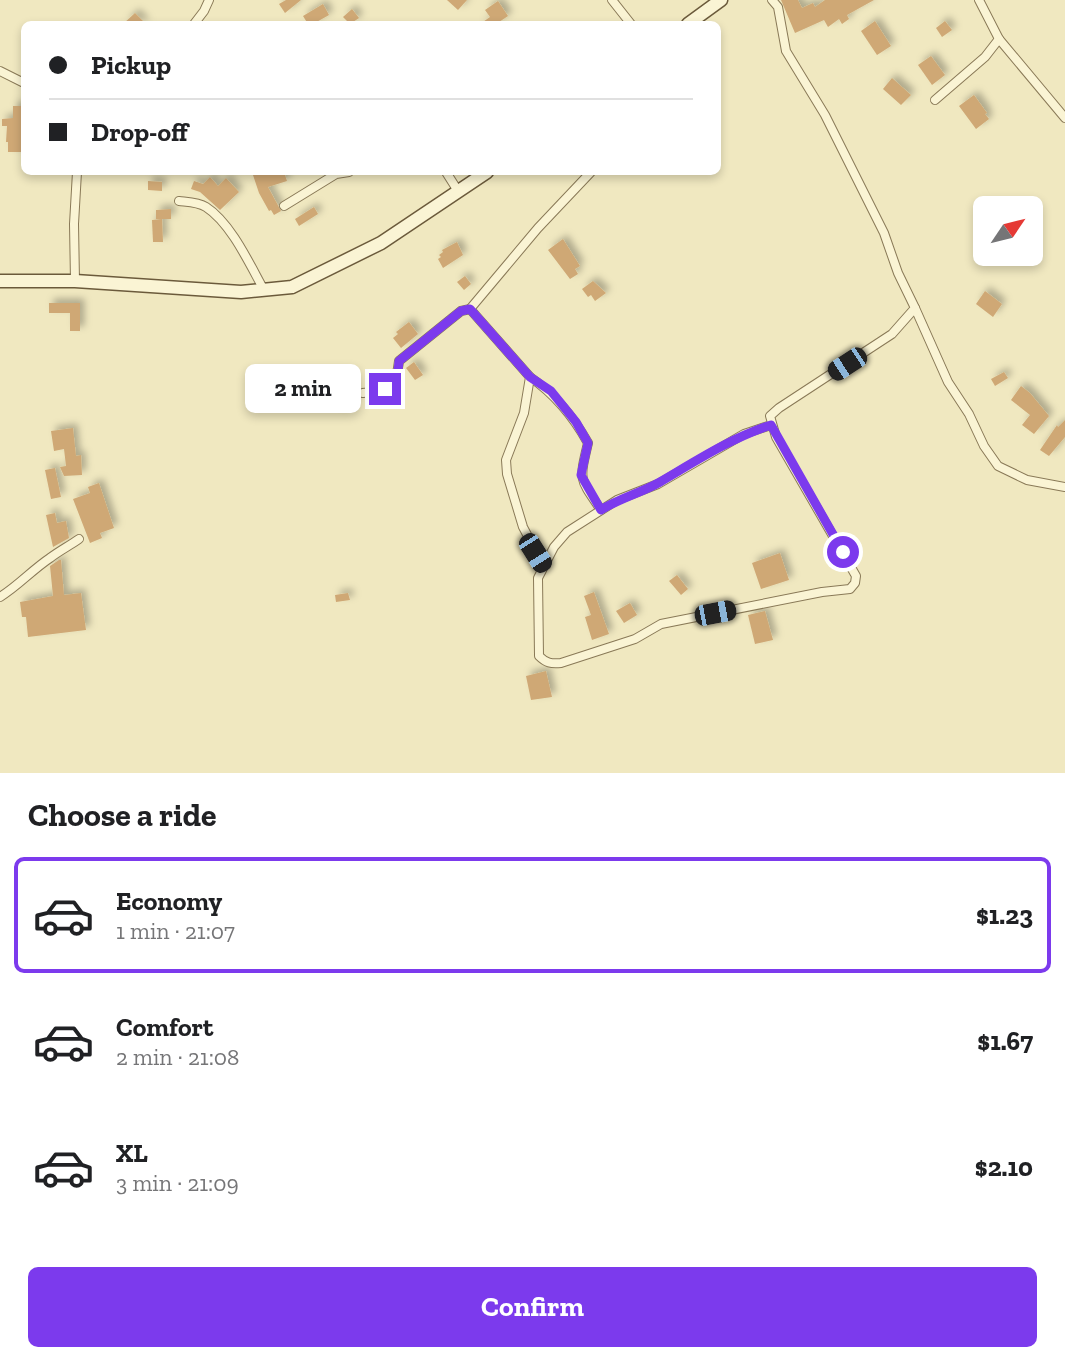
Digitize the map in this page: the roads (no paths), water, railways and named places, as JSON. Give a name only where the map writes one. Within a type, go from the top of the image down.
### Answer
[{"type":"street","points":[[196,21],[209,0]]},
{"type":"street","points":[[612,0],[629,21]]},
{"type":"street","points":[[692,21],[721,0]]},
{"type":"street","points":[[772,0],[778,8],[786,51],[825,115],[884,233],[898,273],[948,382],[969,414],[984,446],[998,466],[1027,480],[1065,487]]},
{"type":"street","points":[[979,0],[999,39],[1065,118]]},
{"type":"street","points":[[934,100],[985,57],[999,39]]},
{"type":"street","points":[[0,71],[21,82]]},
{"type":"street","points":[[75,281],[77,175]]},
{"type":"street","points":[[284,206],[334,175]]},
{"type":"street","points":[[448,175],[458,191]]},
{"type":"street","points":[[0,281],[75,281],[202,291],[292,287],[381,243],[482,175]]},
{"type":"street","points":[[363,393],[393,385],[398,374],[399,361],[461,311],[470,309],[538,228],[588,175]]},
{"type":"street","points":[[179,201],[206,207],[223,224],[264,290]]},
{"type":"street","points":[[771,425],[744,434],[658,484],[617,500],[567,532],[554,547],[538,578],[539,656],[551,664],[635,639],[661,624],[822,592],[850,589],[856,576],[771,425],[770,416],[892,334],[915,308]]},
{"type":"street","points":[[470,309],[530,377],[551,391],[576,422],[588,443],[581,475],[601,510]]},
{"type":"street","points":[[530,377],[524,413],[510,449],[507,467],[523,527],[543,565]]},
{"type":"street","points":[[0,597],[15,588],[51,556],[79,539]]}]
